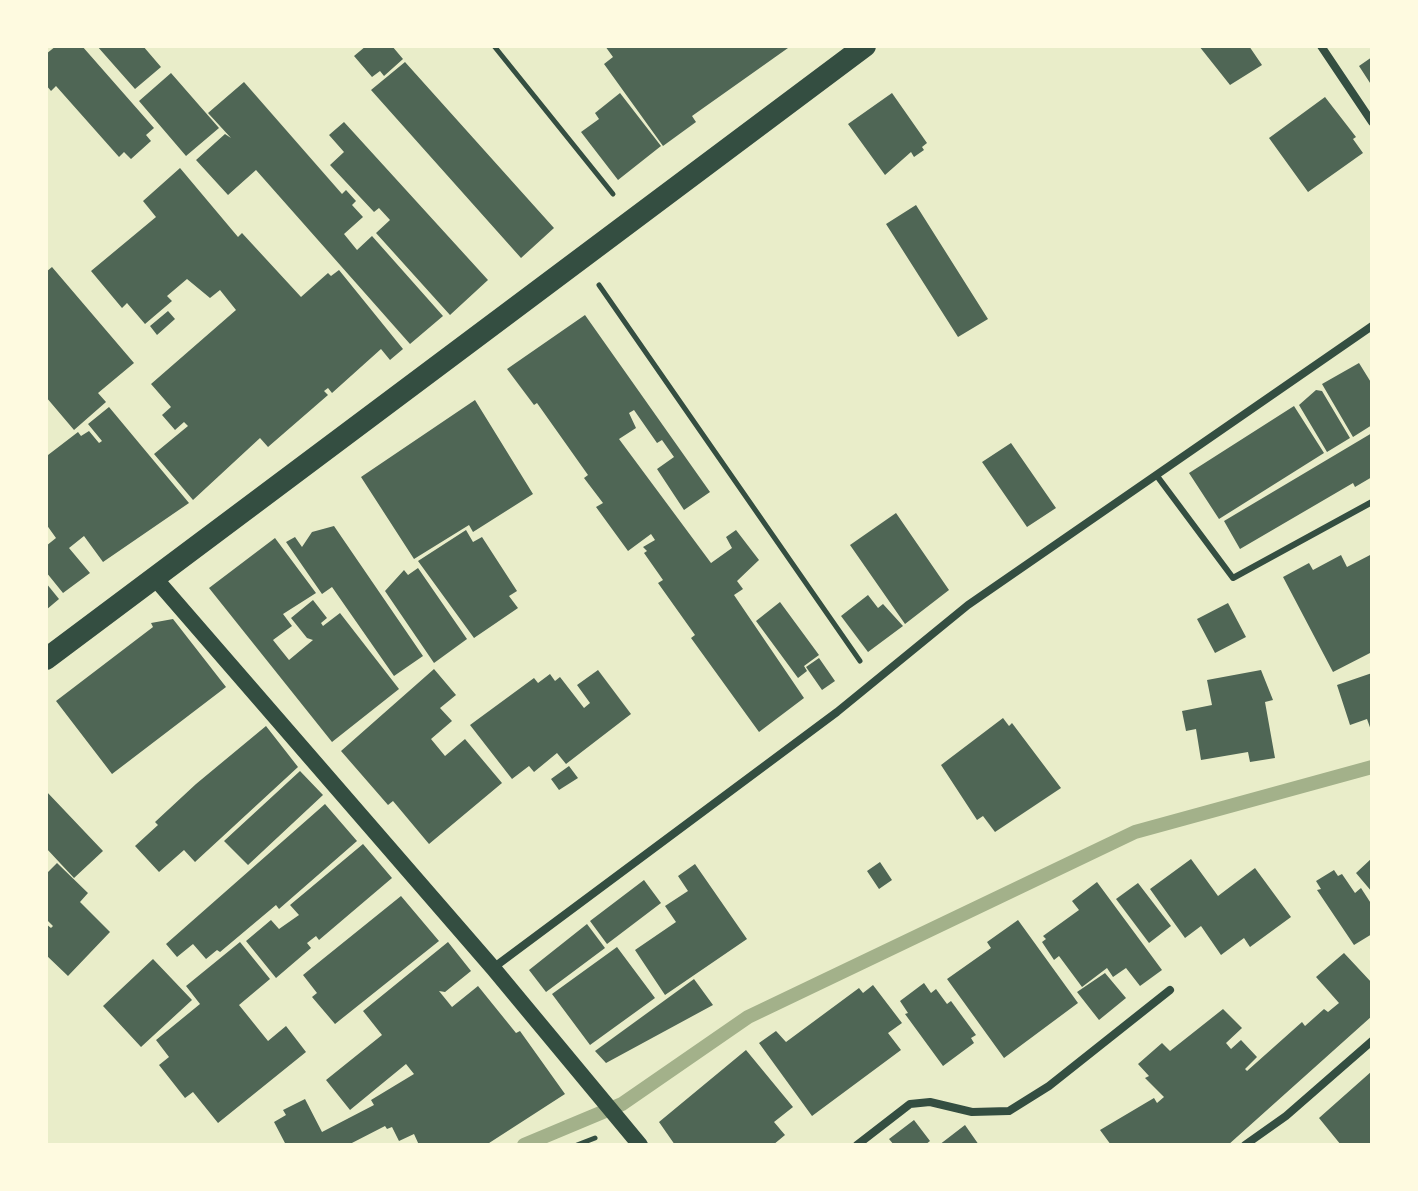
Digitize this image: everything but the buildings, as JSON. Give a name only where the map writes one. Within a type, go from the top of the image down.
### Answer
[{"type":"highway","points":[[46,659],[865,46]]},
{"type":"main road","points":[[153,576],[493,968],[640,1145]]},
{"type":"street","points":[[1321,46],[1372,122]]},
{"type":"street","points":[[493,968],[875,681],[968,605],[1372,326]]},
{"type":"street","points":[[857,1145],[910,1104],[930,1102],[972,1112],[1009,1111],[1049,1086],[1170,990]]},
{"type":"street","points":[[1245,1145],[1286,1116],[1372,1041]]},
{"type":"lane","points":[[1157,476],[1233,578],[1372,502]]},
{"type":"path","points":[[494,46],[634,219]]},
{"type":"path","points":[[581,259],[875,681]]},
{"type":"waterway","points":[[524,1145],[622,1104],[748,1017],[1135,832],[1372,767]]}]
